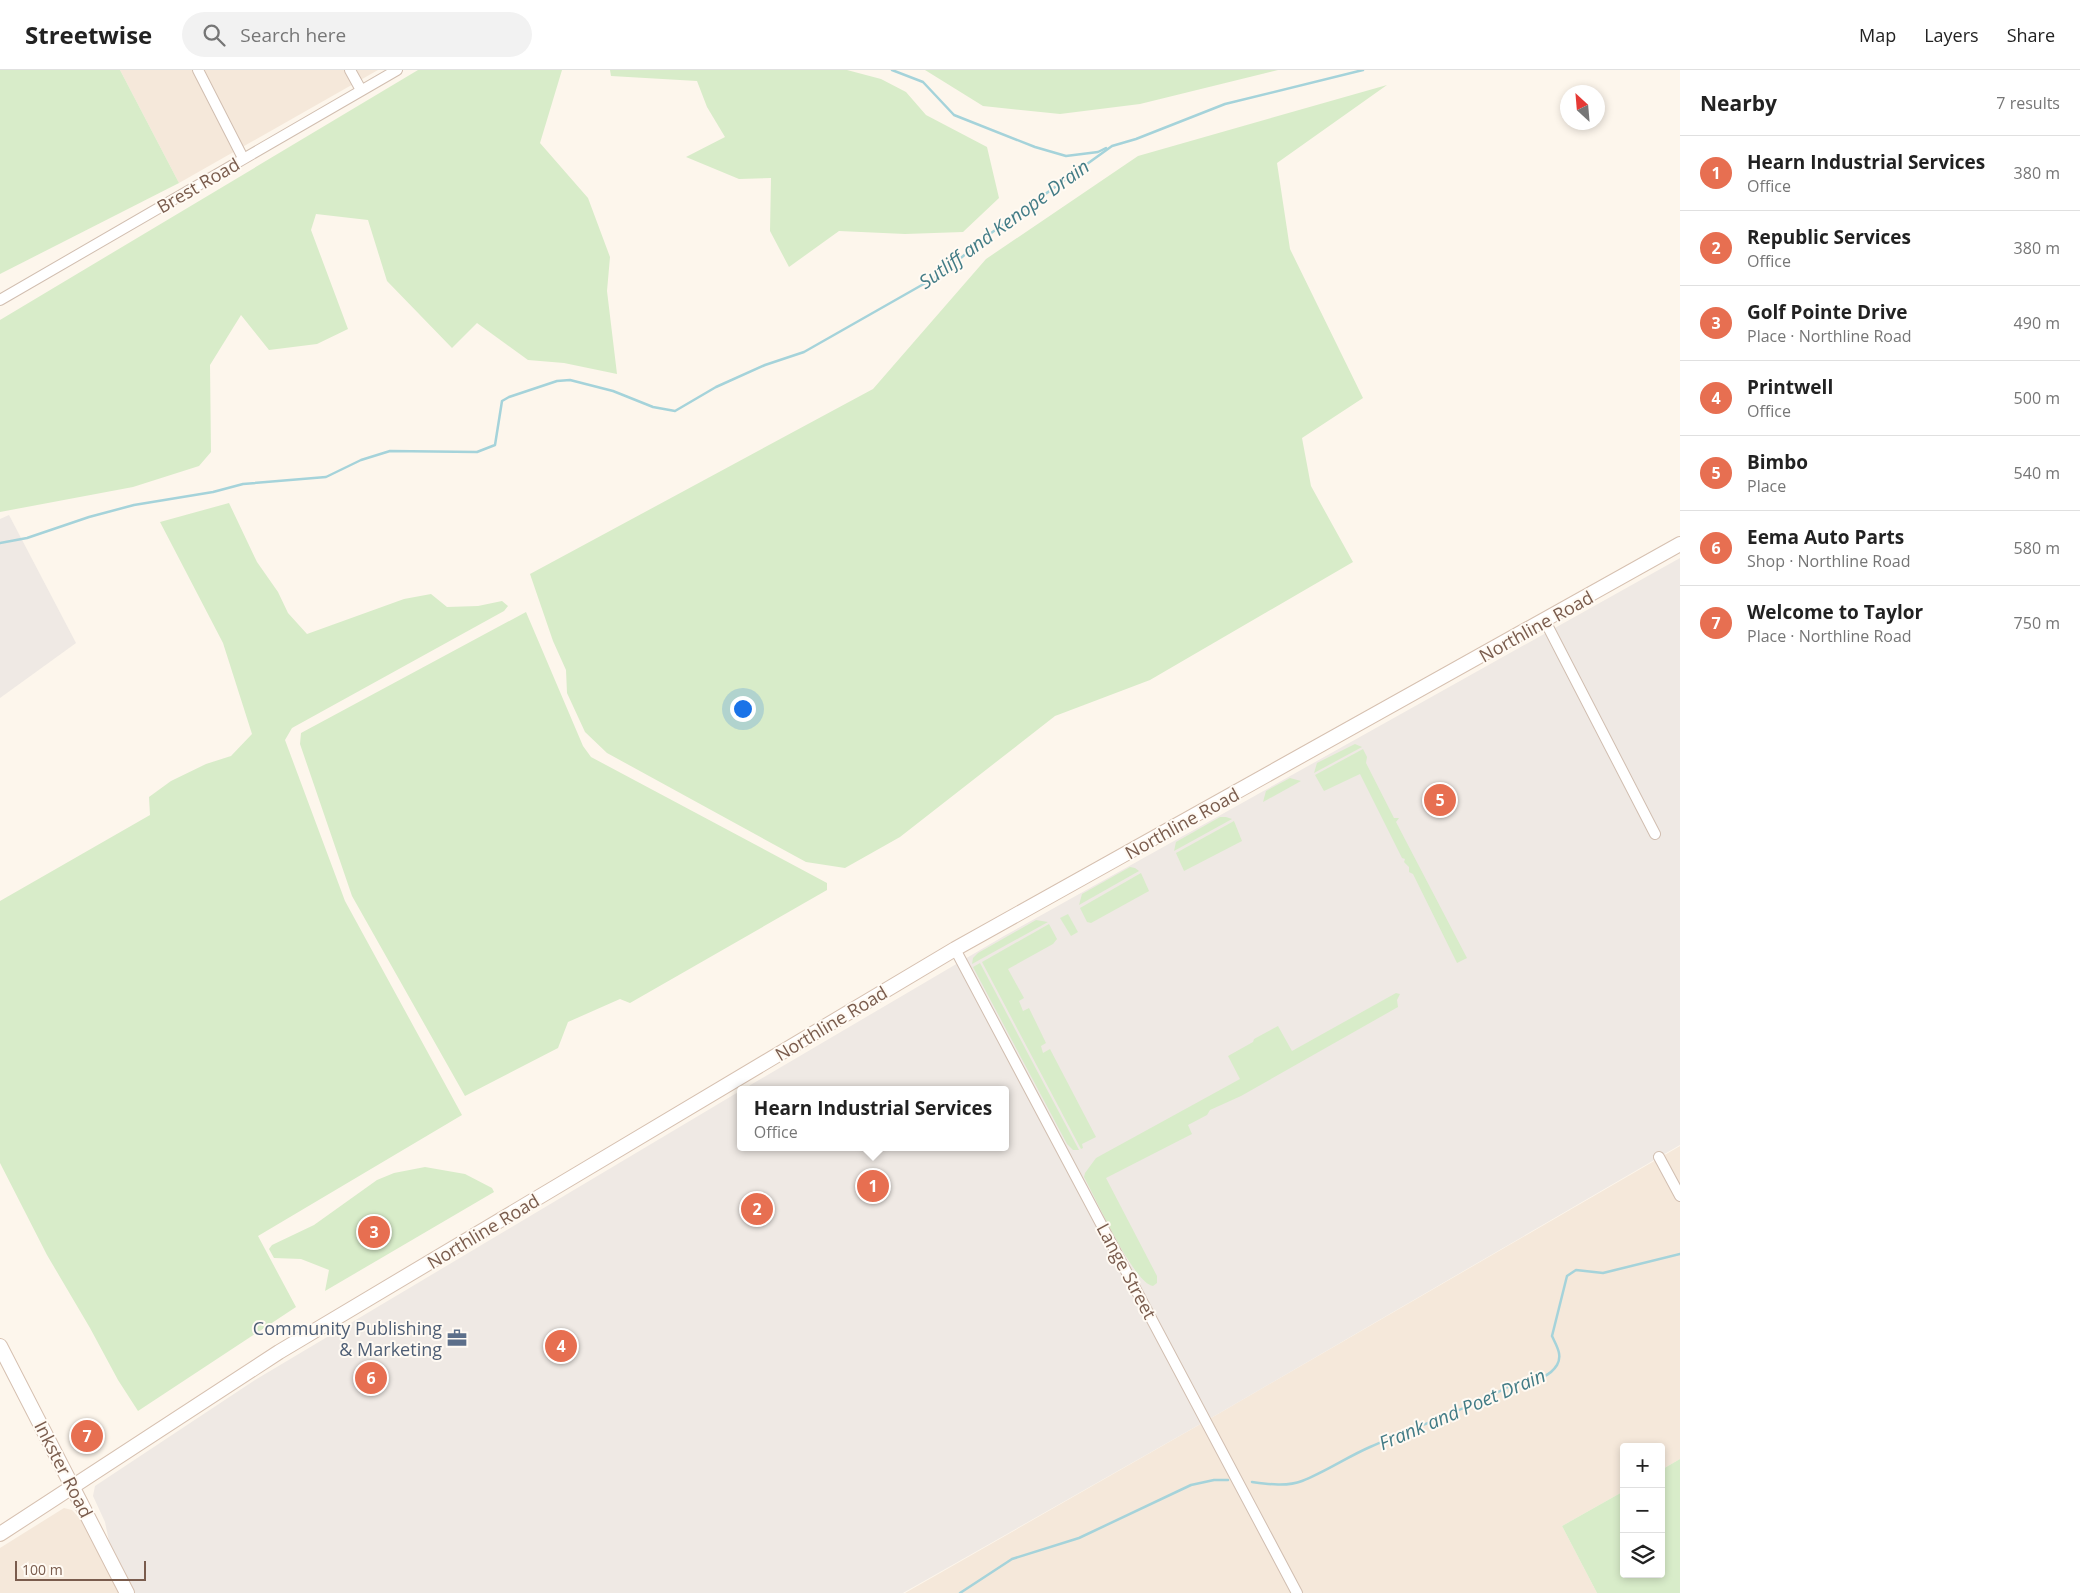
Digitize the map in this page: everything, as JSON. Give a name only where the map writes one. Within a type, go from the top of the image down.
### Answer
[{"type":"main road","name":"Northline Road","points":[[0,1534],[286,1348],[955,949],[1680,544]]},
{"type":"main road","name":"Inkster Road","points":[[0,1346],[127,1593]]},
{"type":"street","points":[[198,70],[244,158]]},
{"type":"street","points":[[350,70],[361,90]]},
{"type":"street","name":"Brest Road","points":[[0,300],[397,70]]},
{"type":"street","points":[[1544,621],[1655,834]]},
{"type":"street","name":"Lange Street","points":[[955,949],[1297,1593]]},
{"type":"street","points":[[1659,1157],[1680,1196]]},
{"type":"shaded area","points":[[120,70],[378,70],[179,183]]},
{"type":"shaded area","points":[[9,515],[76,643],[0,698],[0,519]]},
{"type":"shaded area","points":[[1680,558],[1680,1145],[1211,1418],[903,1593],[135,1593],[110,1546],[105,1522],[93,1496],[95,1486],[255,1380],[737,1093],[737,1151],[1009,1151],[1009,1086],[749,1086],[1004,936]]},
{"type":"shaded area","points":[[1680,1146],[1680,1459],[1665,1468],[1665,1443],[1620,1443],[1620,1493],[1562,1526],[1597,1593],[905,1593]]},
{"type":"shaded area","points":[[64,1508],[72,1510],[82,1521],[121,1593],[0,1593],[0,1548]]},
{"type":"green space","points":[[0,70],[120,70],[179,183],[0,274]]},
{"type":"green space","points":[[418,70],[562,70],[540,143],[588,198],[610,257],[607,291],[617,374],[564,363],[528,360],[477,323],[452,348],[387,281],[368,220],[316,214],[311,230],[348,329],[317,344],[269,350],[241,315],[210,365],[211,452],[199,466],[133,487],[0,512],[0,320]]},
{"type":"green space","points":[[610,70],[847,70],[881,79],[906,92],[926,115],[987,147],[999,198],[963,232],[905,234],[839,231],[789,267],[770,231],[771,178],[739,179],[686,157],[725,137],[707,107],[697,81],[611,76]]},
{"type":"green space","points":[[925,70],[1278,70],[1140,104],[1060,114],[983,106]]},
{"type":"green space","points":[[1387,85],[1277,163],[1290,249],[1363,398],[1302,438],[1311,486],[1353,562],[1150,680],[1055,716],[900,837],[845,868],[806,862],[607,753],[585,732],[567,693],[566,670],[553,641],[530,574],[873,389],[986,259],[1138,156]]},
{"type":"green space","points":[[229,503],[257,562],[278,592],[288,613],[307,634],[404,599],[431,594],[447,607],[478,606],[502,601],[508,606],[504,611],[292,728],[285,740],[345,901],[462,1115],[258,1236],[296,1307],[138,1411],[118,1380],[47,1255],[0,1163],[0,901],[150,815],[149,797],[171,781],[206,764],[231,756],[252,734],[223,643],[160,522]]},
{"type":"green space","points":[[526,612],[583,746],[591,757],[827,883],[827,890],[630,1003],[620,999],[568,1022],[558,1048],[465,1096],[352,896],[300,744],[301,733]]},
{"type":"green space","points":[[1355,744],[1362,747],[1314,773],[1317,763]]},
{"type":"green space","points":[[1363,749],[1367,757],[1366,763],[1394,818],[1399,818],[1396,822],[1467,958],[1457,963],[1360,774],[1324,791],[1315,775]]},
{"type":"green space","points":[[1290,778],[1301,781],[1263,802],[1266,791]]},
{"type":"green space","points":[[1220,817],[1232,819],[1174,851],[1176,842]]},
{"type":"green space","points":[[1234,821],[1242,841],[1184,871],[1176,853]]},
{"type":"green space","points":[[1130,867],[1139,871],[1079,905],[1082,894]]},
{"type":"green space","points":[[1141,873],[1149,891],[1091,923],[1087,922],[1080,908]]},
{"type":"green space","points":[[1068,914],[1078,932],[1071,936],[1060,918]]},
{"type":"green space","points":[[1036,920],[1048,922],[972,964],[973,958],[978,953]]},
{"type":"green space","points":[[1049,924],[1057,939],[1053,944],[1008,969],[1024,998],[1019,1001],[1023,1011],[1029,1008],[1046,1043],[1041,1046],[1043,1053],[1050,1049],[1096,1137],[1082,1144],[1083,1148],[1081,1149],[982,962]]},
{"type":"green space","points":[[980,963],[1079,1150],[1073,1150],[1067,1144],[973,967]]},
{"type":"green space","points":[[1396,993],[1400,994],[1397,1000],[1398,1007],[1241,1096],[1210,1110],[1207,1115],[1188,1125],[1192,1134],[1106,1178],[1157,1276],[1157,1283],[1153,1286],[1145,1282],[1126,1256],[1084,1177],[1096,1158],[1240,1079],[1228,1056],[1253,1042],[1254,1039],[1278,1026],[1292,1051]]},
{"type":"green space","points":[[425,1167],[465,1174],[492,1188],[494,1192],[325,1291],[329,1270],[301,1259],[274,1258],[269,1249],[272,1245],[314,1225],[377,1180],[394,1173]]},
{"type":"green space","points":[[1680,1459],[1680,1593],[1597,1593],[1562,1526],[1620,1493],[1620,1578],[1665,1578],[1665,1468]]},
{"type":"waterway","points":[[892,70],[923,82],[954,115],[1035,147],[1066,156],[1098,152],[1106,148]]},
{"type":"waterway","name":"Sutliff and Kenope Drain","points":[[0,543],[27,538],[89,517],[134,505],[213,492],[243,484],[326,477],[361,460],[390,451],[477,452],[495,445],[502,401],[557,381],[570,380],[613,391],[653,407],[675,411],[716,387],[765,365],[804,352],[943,273],[987,236],[1112,146],[1136,139],[1225,104],[1363,70]]},
{"type":"waterway","name":"Frank and Poet Drain","points":[[1252,1482],[1284,1484],[1302,1481],[1370,1447],[1456,1412],[1506,1388],[1547,1375],[1559,1361],[1558,1350],[1552,1336],[1567,1276],[1576,1270],[1603,1273],[1680,1254]]},
{"type":"waterway","name":"Frank and Poet Drain","points":[[960,1593],[1012,1559],[1079,1538],[1191,1485],[1214,1480],[1228,1480]]},
{"type":"place","name":"Bimbo","points":[[1440,800]]},
{"type":"place","name":"Hearn Industrial Services","points":[[873,1186]]},
{"type":"place","name":"Republic Services","points":[[757,1209]]},
{"type":"place","name":"Golf Pointe Drive","points":[[374,1232]]},
{"type":"place","name":"Community Publishing & Marketing","points":[[457,1338]]},
{"type":"place","name":"Printwell","points":[[561,1346]]},
{"type":"place","name":"Eema Auto Parts","points":[[371,1378]]},
{"type":"place","name":"Welcome to Taylor","points":[[87,1436]]}]
